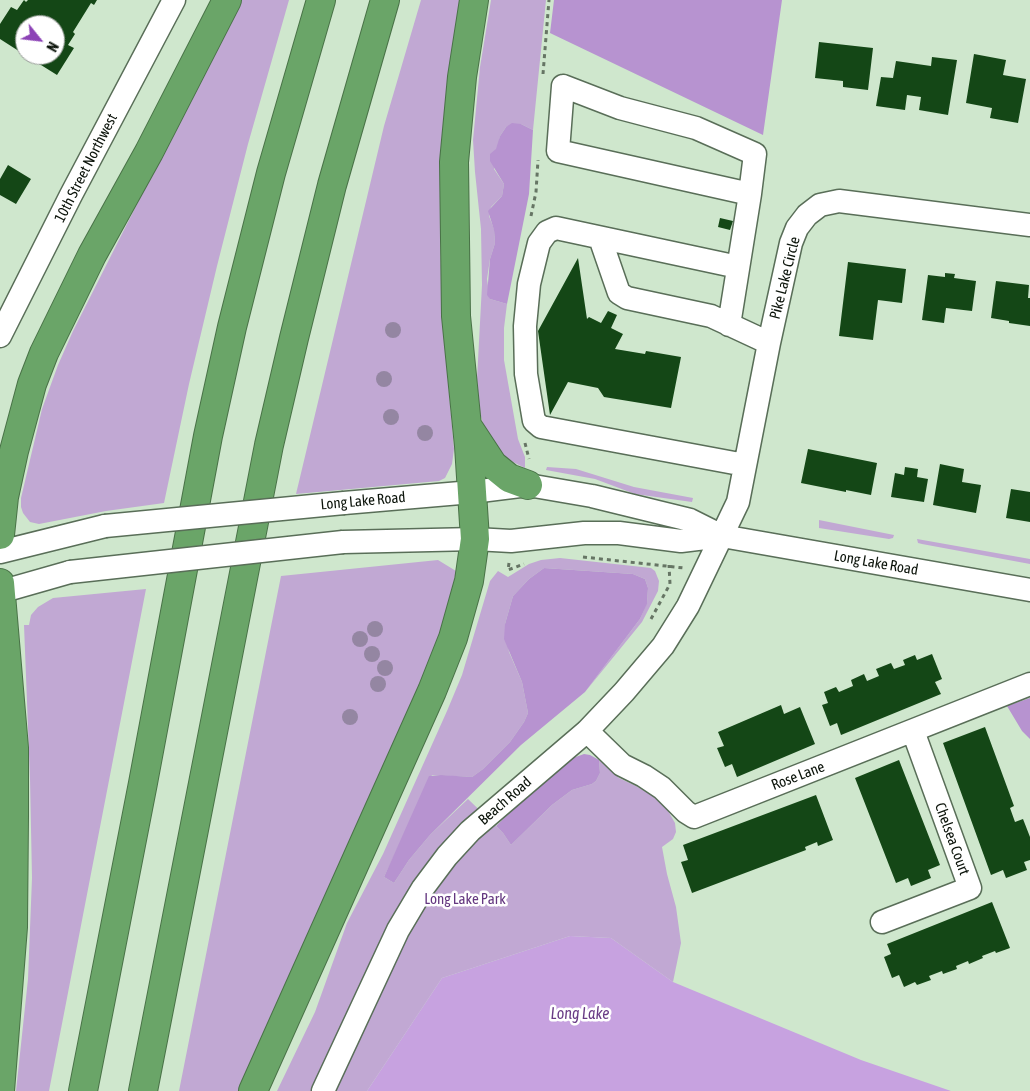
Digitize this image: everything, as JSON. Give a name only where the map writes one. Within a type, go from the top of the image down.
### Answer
[{"type":"highway","points":[[0,535],[4,497],[22,415],[54,329],[227,0]]},
{"type":"highway","points":[[83,1091],[208,436],[254,239],[321,0]]},
{"type":"highway","points":[[143,1091],[272,435],[332,185],[385,0]]},
{"type":"highway","points":[[253,1091],[432,691],[454,638],[469,581],[475,539],[467,425],[456,316],[454,162],[462,77],[474,0]]},
{"type":"highway","points":[[0,460],[22,415]]},
{"type":"highway","points":[[467,425],[493,465],[509,478],[528,486]]},
{"type":"highway","points":[[0,583],[14,748],[13,927],[0,1091]]},
{"type":"highway","points":[[0,698],[14,748]]},
{"type":"street","name":"10th Street Northwest","points":[[0,336],[174,0]]},
{"type":"street","points":[[729,325],[750,194],[755,154],[696,128],[620,108],[563,86],[558,151],[750,194]]},
{"type":"street","name":"Pike Lake Circle","points":[[722,536],[738,502],[769,343],[791,243],[797,228],[807,215],[820,205],[839,201],[1030,225]]},
{"type":"street","points":[[738,267],[556,228],[546,232],[539,243],[528,284],[525,326],[526,374],[534,421],[541,427],[745,465]]},
{"type":"street","points":[[600,238],[619,293],[627,298],[711,316],[769,343]]},
{"type":"street","name":"Long Lake Road","points":[[0,552],[105,526],[528,486],[592,496],[690,520],[722,536],[1030,590]]},
{"type":"street","name":"Long Lake Road","points":[[0,591],[70,572],[343,542],[475,539],[511,541],[584,533],[619,533],[681,541],[722,536]]},
{"type":"street","name":"Beach Road","points":[[323,1091],[398,930],[423,888],[447,856],[470,831],[587,731],[624,692],[663,646],[688,606],[722,536]]},
{"type":"street","name":"Rose Lane","points":[[587,731],[622,765],[662,788],[686,812],[694,817],[1030,684]]},
{"type":"street","name":"Chelsea Court","points":[[882,922],[970,888],[913,731]]},
{"type":"green space","points":[[240,0],[289,0],[248,144],[217,266],[189,384],[164,503],[106,511],[39,524],[30,522],[23,513],[21,498],[42,409],[58,365],[73,331]]},
{"type":"green space","points":[[421,0],[461,0],[454,35],[445,129],[440,237],[443,324],[454,449],[452,464],[445,478],[439,481],[296,494],[384,126]]},
{"type":"green space","points":[[491,0],[546,0],[533,130],[521,124],[506,127],[500,136],[494,169],[504,184],[502,196],[491,207],[489,216],[494,229],[495,243],[487,279],[490,299],[507,304],[504,328],[504,360],[518,439],[525,457],[525,468],[499,455],[486,434],[480,413],[477,379],[482,285],[481,229],[473,140],[480,67]]},
{"type":"green space","points":[[547,467],[576,469],[634,487],[693,498],[692,502],[635,494],[595,479],[546,470]]},
{"type":"green space","points":[[819,520],[894,535],[893,538],[889,539],[819,528]]},
{"type":"green space","points":[[917,539],[1030,559],[1030,564],[922,544],[918,543]]},
{"type":"green space","name":"Long Lake Park","points":[[560,558],[651,568],[655,571],[659,581],[658,591],[642,622],[585,692],[640,619],[647,603],[648,588],[645,579],[633,574],[544,568],[529,579],[513,596],[505,624],[509,652],[522,682],[528,713],[524,722],[510,742],[483,769],[472,777],[432,775],[384,877],[394,883],[409,860],[430,835],[468,799],[503,833],[511,845],[552,805],[572,790],[596,781],[600,773],[599,760],[619,778],[663,802],[675,823],[676,832],[673,839],[662,847],[676,907],[681,943],[673,982],[611,938],[570,936],[442,978],[367,1091],[277,1091],[315,1012],[347,923],[383,854],[447,711],[462,675],[490,581],[498,571],[508,577],[529,564],[541,560]]},
{"type":"green space","points":[[438,560],[456,571],[443,633],[244,1091],[179,1091],[281,576]]},
{"type":"green space","points":[[146,589],[49,1091],[16,1091],[28,979],[32,878],[24,625],[29,625],[31,615],[38,607],[53,598]]},
{"type":"shaded area","points":[[554,0],[782,0],[763,135],[550,33]]},
{"type":"shaded area","points":[[512,123],[521,124],[533,130],[529,194],[507,304],[490,299],[487,295],[490,259],[495,243],[494,230],[488,211],[502,196],[504,184],[490,161],[490,154],[496,149],[500,136],[506,127]]},
{"type":"shaded area","points":[[544,568],[633,574],[645,579],[648,588],[647,604],[640,619],[585,692],[521,745],[430,835],[409,860],[394,883],[384,877],[429,776],[472,777],[483,769],[510,742],[524,722],[528,713],[522,682],[504,639],[505,624],[513,596],[529,579]]},
{"type":"shaded area","points":[[1030,698],[1030,739],[1022,731],[1007,706]]},
{"type":"shaded area","points":[[584,754],[599,760],[600,773],[596,781],[572,790],[552,805],[511,845],[496,826],[562,762]]},
{"type":"water","name":"Long Lake","points":[[570,936],[611,938],[673,982],[861,1060],[951,1091],[367,1091],[442,978]]},
{"type":"building","points":[[24,0],[26,2],[28,0],[97,0],[94,5],[91,3],[73,32],[75,34],[68,45],[74,48],[65,62],[65,15],[15,15],[15,49],[0,39],[0,24],[11,7],[17,10]]},
{"type":"building","points":[[819,42],[873,48],[868,90],[843,87],[843,81],[815,78]]},
{"type":"building","points":[[974,54],[1006,60],[1003,75],[1026,79],[1018,123],[990,118],[992,108],[966,103]]},
{"type":"building","points":[[932,57],[957,60],[948,115],[919,110],[921,97],[907,95],[905,110],[876,106],[881,77],[893,78],[896,61],[931,66]]},
{"type":"building","points":[[41,65],[63,65],[57,75]]},
{"type":"building","points":[[8,165],[31,179],[16,204],[0,195],[0,179]]},
{"type":"building","points":[[720,218],[733,221],[730,230],[718,227]]},
{"type":"building","points":[[578,258],[587,319],[589,317],[601,323],[608,311],[617,315],[611,328],[623,334],[615,349],[645,354],[646,351],[681,357],[671,408],[604,397],[598,388],[568,382],[550,415],[538,331]]},
{"type":"building","points":[[848,262],[906,269],[902,303],[878,300],[873,340],[839,336]]},
{"type":"building","points":[[945,273],[955,274],[954,278],[976,281],[972,311],[946,308],[944,323],[922,320],[928,275],[945,277]]},
{"type":"building","points":[[996,281],[1029,285],[1030,326],[991,318]]},
{"type":"building","points":[[808,449],[877,463],[871,495],[801,483]]},
{"type":"building","points":[[940,464],[964,469],[962,482],[981,485],[976,513],[933,505]]},
{"type":"building","points":[[905,467],[918,469],[917,477],[928,479],[924,502],[891,497],[895,473],[904,475]]},
{"type":"building","points":[[1011,489],[1030,492],[1030,522],[1006,518]]},
{"type":"building","points":[[932,654],[942,679],[935,682],[941,694],[841,735],[837,723],[830,726],[822,705],[828,703],[824,692],[836,687],[839,692],[853,686],[851,680],[864,674],[867,681],[879,676],[876,669],[891,663],[894,669],[905,665],[903,660],[915,655],[917,660]]},
{"type":"building","points":[[781,705],[784,714],[800,707],[815,744],[737,777],[732,764],[725,767],[717,748],[724,746],[718,732]]},
{"type":"building","points":[[985,727],[1014,806],[1010,808],[1015,822],[1023,819],[1030,837],[1030,860],[1024,862],[1027,870],[1006,878],[1003,870],[991,875],[943,743]]},
{"type":"building","points":[[899,760],[940,865],[928,870],[931,878],[911,886],[908,878],[896,883],[855,778]]},
{"type":"building","points":[[816,795],[833,840],[818,846],[817,842],[805,847],[806,850],[692,893],[681,862],[688,860],[683,845]]},
{"type":"building","points":[[992,902],[1010,948],[982,956],[983,958],[969,964],[968,961],[956,966],[957,969],[943,974],[942,971],[929,976],[931,980],[917,985],[915,982],[904,987],[899,975],[892,978],[884,957],[891,954],[887,944]]}]
